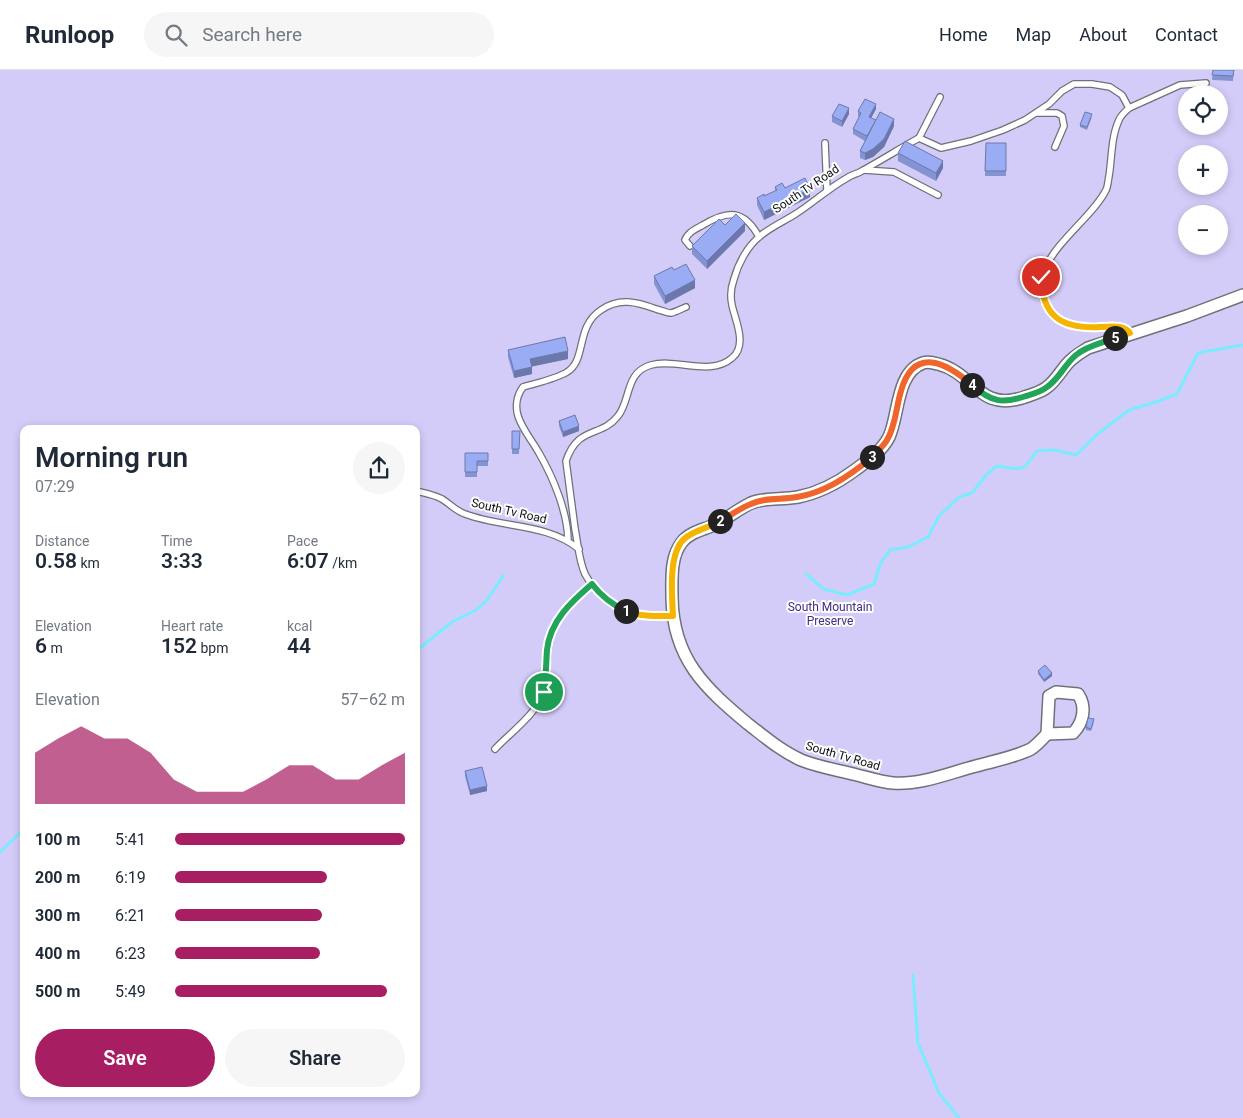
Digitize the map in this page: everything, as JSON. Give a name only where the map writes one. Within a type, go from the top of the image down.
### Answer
[{"type":"street","name":"South Tv Road","points":[[1047,734],[1033,748],[1006,758],[926,780],[908,782],[882,781],[808,762],[786,752],[768,740],[719,700],[690,665],[680,645],[673,616],[674,561],[678,549],[684,539],[692,534],[716,524],[752,503],[766,499],[810,494],[853,472],[882,447],[888,439],[892,430],[901,389],[919,364],[927,362],[949,367],[987,397],[998,401],[1005,401],[1034,394],[1048,387],[1066,365],[1088,348],[1187,316],[1243,295]]},
{"type":"lane","points":[[940,97],[919,138],[940,148],[971,141],[1025,120],[1074,84],[1110,87],[1122,95],[1128,108]]},
{"type":"lane","points":[[1130,333],[1127,329],[1117,326],[1082,327],[1067,323],[1053,315],[1045,304],[1041,277],[1047,262],[1056,250],[1097,204],[1107,189],[1119,118],[1128,108],[1180,86],[1206,84]]},
{"type":"lane","points":[[1035,114],[1057,114],[1062,116],[1064,126],[1055,147]]},
{"type":"lane","name":"South Tv Road","points":[[578,549],[566,461],[570,450],[578,439],[612,423],[619,416],[630,384],[636,374],[642,369],[651,365],[665,364],[706,367],[719,365],[733,358],[739,346],[737,320],[732,306],[731,292],[734,278],[743,257],[759,237],[796,214],[848,177],[919,138]]},
{"type":"lane","points":[[825,142],[827,191]]},
{"type":"lane","points":[[863,170],[894,172],[938,195]]},
{"type":"lane","points":[[690,246],[685,240],[687,235],[716,217],[728,213],[752,224],[759,237]]},
{"type":"lane","points":[[568,541],[568,528],[560,499],[541,456],[518,417],[517,399],[519,393],[523,387],[566,373],[575,366],[588,323],[600,310],[623,301],[634,302],[670,313],[686,307]]},
{"type":"lane","name":"South Tv Road","points":[[420,491],[441,499],[462,514],[490,522],[524,526],[568,541],[578,549]]},
{"type":"lane","points":[[578,549],[584,572],[600,595],[614,605],[633,614],[673,616]]},
{"type":"lane","points":[[495,750],[534,710],[544,692],[548,648],[555,623],[569,604],[592,584]]},
{"type":"green space","name":"South Mountain Preserve","points":[[0,70],[1243,70],[1243,1118],[0,1118]]},
{"type":"building","points":[[1213,70],[1234,70],[1233,76],[1212,75]]},
{"type":"building","points":[[865,99],[876,104],[869,117],[876,120],[867,136],[853,129],[861,113],[858,111]]},
{"type":"building","points":[[839,104],[849,108],[842,121],[832,116]]},
{"type":"building","points":[[880,112],[894,119],[884,139],[873,149],[865,153],[860,151]]},
{"type":"building","points":[[1085,112],[1092,114],[1087,127],[1080,125]]},
{"type":"building","points":[[905,141],[943,161],[936,173],[898,153]]},
{"type":"building","points":[[986,143],[1006,143],[1006,171],[985,171]]},
{"type":"building","points":[[805,178],[810,189],[764,212],[757,198],[777,190],[775,187],[782,183],[785,188]]},
{"type":"building","points":[[736,214],[745,223],[707,261],[692,246],[719,219],[725,225]]},
{"type":"building","points":[[686,264],[695,280],[665,296],[654,276],[672,267],[674,270]]},
{"type":"building","points":[[565,337],[568,351],[530,359],[532,367],[514,371],[508,350]]},
{"type":"building","points":[[575,415],[579,426],[563,432],[559,421]]},
{"type":"building","points":[[512,431],[520,431],[519,449],[512,449]]},
{"type":"building","points":[[465,453],[488,453],[488,461],[477,461],[477,472],[465,472]]},
{"type":"building","points":[[1045,665],[1052,673],[1044,680],[1038,671]]},
{"type":"building","points":[[1088,718],[1094,719],[1091,729],[1086,727]]},
{"type":"building","points":[[482,767],[487,786],[470,790],[465,771]]},
{"type":"waterway","points":[[806,574],[824,589],[847,595],[874,584],[881,562],[890,550],[908,547],[928,537],[939,516],[959,497],[972,493],[987,474],[997,466],[1021,468],[1028,463],[1037,451],[1055,450],[1076,455],[1095,436],[1129,410],[1177,394],[1198,353],[1243,345]]},
{"type":"waterway","points":[[420,648],[452,622],[476,610],[487,600],[503,576]]},
{"type":"waterway","points":[[0,852],[20,833]]},
{"type":"waterway","points":[[913,975],[918,1043],[939,1093],[959,1118]]},
{"type":"route","points":[[544,692],[551,634],[555,623],[569,604],[592,584],[600,595],[614,605],[633,614],[673,616],[672,582],[674,561],[684,539],[716,524],[752,503],[766,499],[810,494],[853,472],[882,447],[888,439],[892,430],[901,389],[919,364],[927,362],[949,367],[987,397],[998,401],[1005,401],[1034,394],[1048,387],[1066,365],[1088,348],[1130,333],[1127,329],[1117,326],[1082,327],[1067,323],[1053,315],[1045,304],[1041,277]]}]
